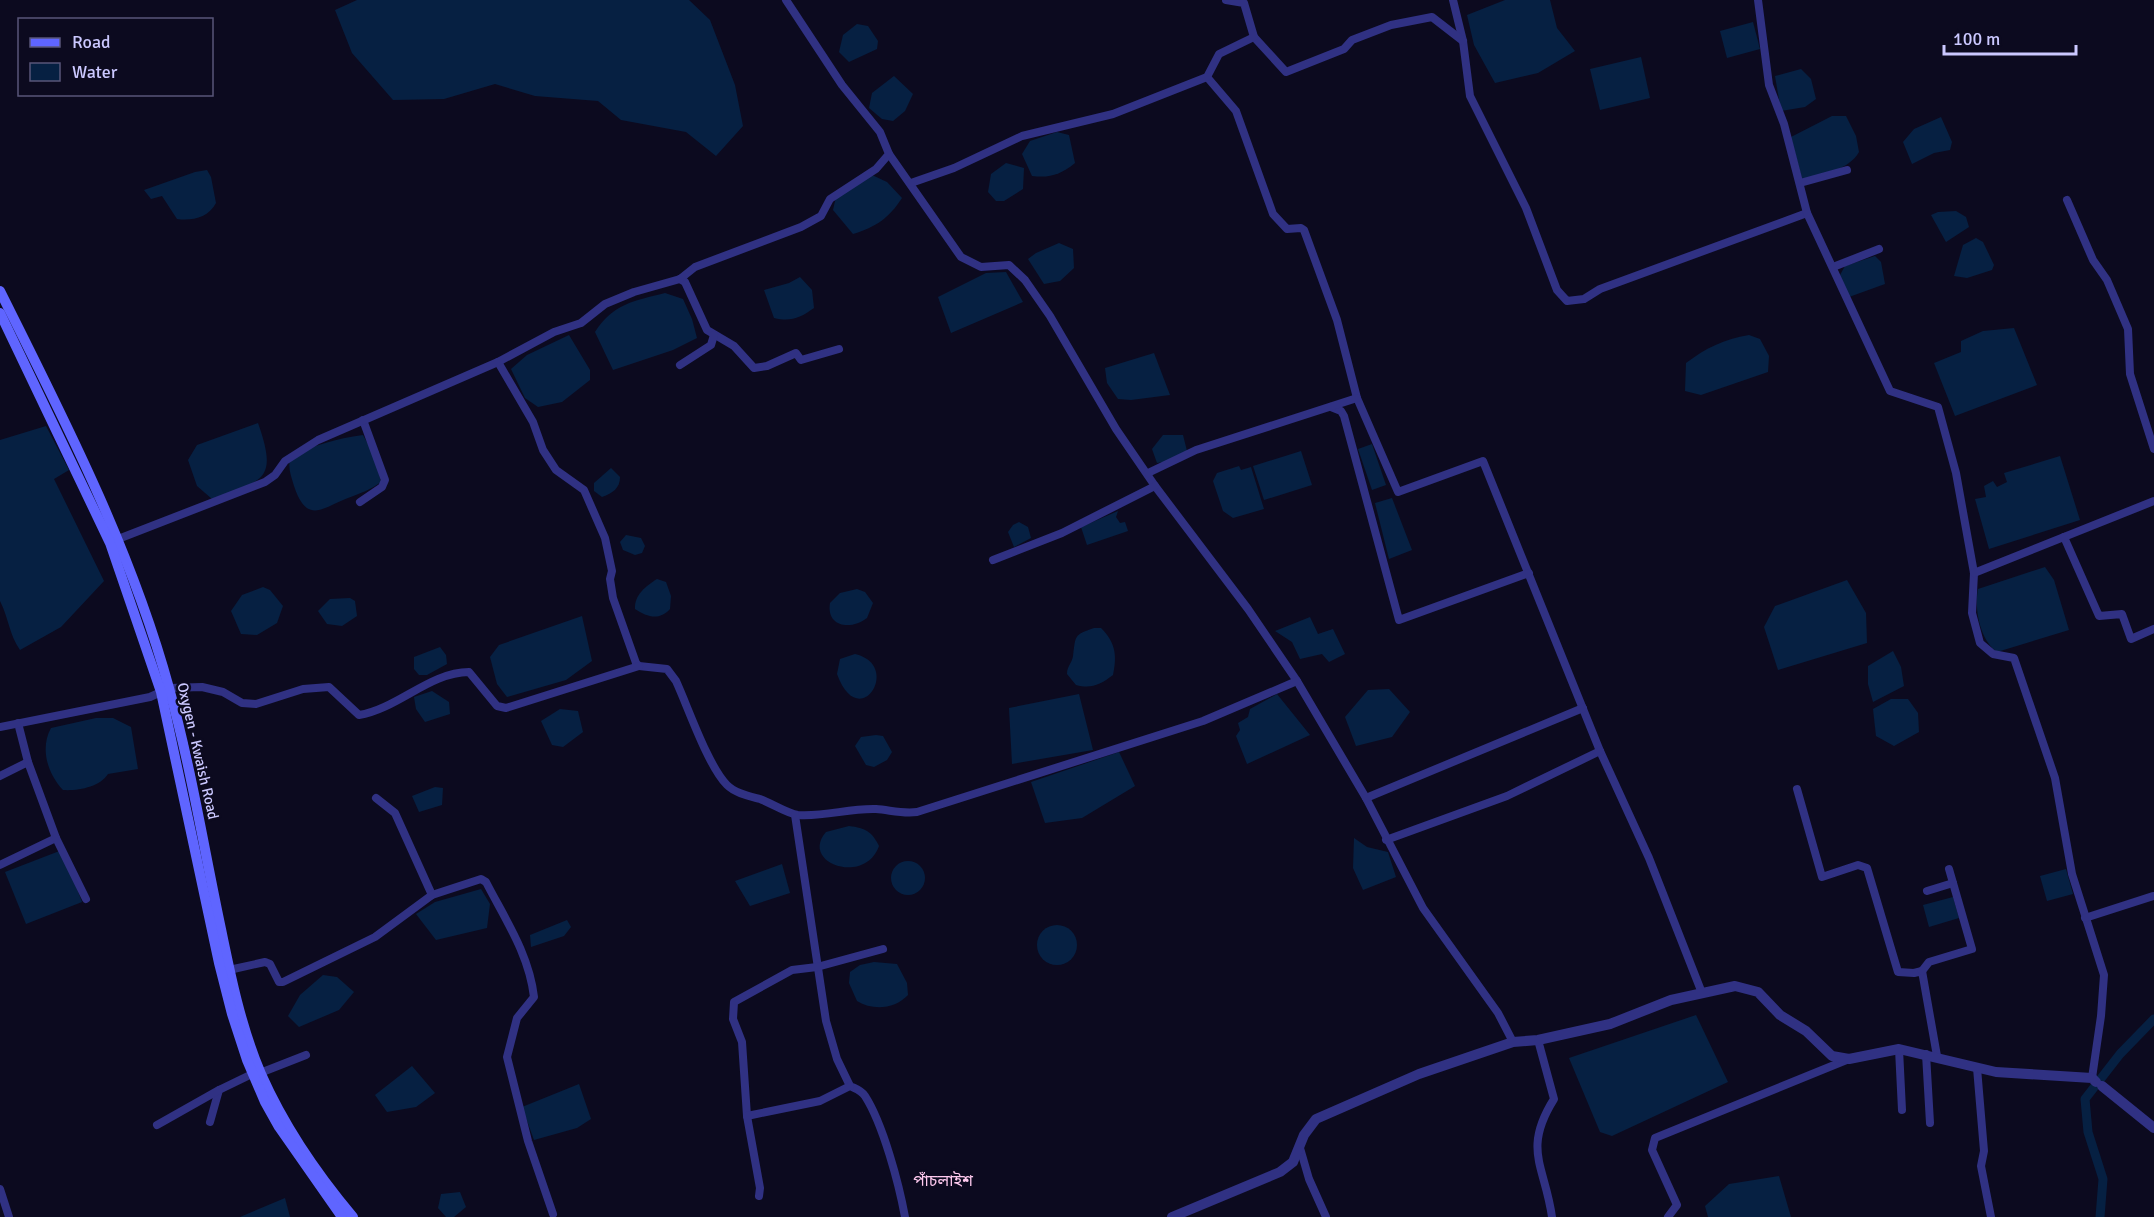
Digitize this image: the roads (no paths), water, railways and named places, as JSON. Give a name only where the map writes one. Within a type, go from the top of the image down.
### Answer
[{"type":"main road","name":"Oxygen - Kwaish Road","points":[[0,291],[114,541],[165,690],[229,970],[265,1102],[299,1160],[342,1217]]},
{"type":"main road","name":"Oxygen - Kwaish Road","points":[[0,312],[114,541]]},
{"type":"main road","name":"Oxygen - Kwaish Road","points":[[165,690],[219,963],[232,1014],[256,1073],[294,1138],[328,1188],[352,1217]]},
{"type":"street","points":[[786,0],[842,85],[880,132],[889,154],[961,257],[981,267],[1009,265],[1025,280],[1070,347],[1116,429],[1155,486],[1256,620],[1297,681],[1366,798],[1423,908],[1498,1013],[1512,1040]]},
{"type":"street","points":[[1226,0],[1244,3],[1254,37],[1286,72],[1344,50],[1352,40],[1381,29],[1432,17],[1463,41]]},
{"type":"street","points":[[1453,0],[1463,41],[1470,96],[1526,208],[1557,290],[1567,301],[1584,299],[1600,289],[1807,213]]},
{"type":"street","points":[[1758,0],[1769,85],[1784,124],[1807,213],[1890,391],[1938,406],[1956,473],[1974,573],[1972,613],[1980,643],[1993,654],[2014,658],[2055,778],[2072,874],[2104,975],[2096,1082]]},
{"type":"street","points":[[911,183],[954,168],[1022,136],[1113,114],[1207,77],[1219,54],[1254,37]]},
{"type":"street","points":[[1207,77],[1236,111],[1273,214],[1287,229],[1302,228],[1304,230],[1337,320],[1357,398],[1398,492],[1483,460],[1600,751],[1649,858],[1702,993]]},
{"type":"street","points":[[114,541],[265,482],[298,451],[363,420],[498,362],[554,332],[581,322],[605,304],[634,292],[680,279],[695,267],[778,236],[821,216],[830,199],[876,169],[889,154]]},
{"type":"street","points":[[1800,183],[1847,170]]},
{"type":"street","points":[[2067,200],[2093,260],[2108,280],[2128,329],[2130,374],[2154,449]]},
{"type":"street","points":[[1833,267],[1879,249]]},
{"type":"street","points":[[680,279],[685,282],[707,330],[734,346],[754,368],[767,366],[796,353],[801,360],[839,349]]},
{"type":"street","points":[[680,365],[711,345],[714,334]]},
{"type":"street","points":[[498,362],[533,422],[543,450],[556,470],[584,490],[605,538],[612,571],[610,579],[613,598],[639,666]]},
{"type":"street","points":[[1148,473],[1196,450],[1357,398]]},
{"type":"street","points":[[1331,406],[1341,411],[1344,416],[1399,620],[1529,573]]},
{"type":"street","points":[[360,502],[382,487],[385,480],[363,420]]},
{"type":"street","points":[[993,560],[1062,533],[1155,486]]},
{"type":"street","points":[[1974,573],[2154,501]]},
{"type":"street","points":[[2064,537],[2099,616],[2122,614],[2131,639],[2154,629]]},
{"type":"street","points":[[0,727],[130,701],[165,690],[193,686],[223,692],[242,703],[256,704],[303,689],[329,687],[359,715],[371,713],[434,682],[469,672],[497,706],[506,708],[639,666],[667,669],[676,681],[716,769],[726,784],[736,792],[779,806],[795,815],[828,815],[850,810],[878,809],[899,814],[944,806],[1203,721],[1297,681]]},
{"type":"street","points":[[1366,798],[1583,708]]},
{"type":"street","points":[[18,723],[28,762],[56,837],[86,899]]},
{"type":"street","points":[[1386,840],[1506,796],[1600,751]]},
{"type":"street","points":[[0,776],[28,762]]},
{"type":"street","points":[[1797,789],[1822,877],[1858,865],[1867,868],[1898,972],[1922,971],[1929,962],[1972,949],[1949,869]]},
{"type":"street","points":[[376,798],[395,813],[432,895]]},
{"type":"street","points":[[795,815],[826,1021],[837,1059],[850,1086],[860,1090],[866,1096],[879,1126],[905,1217]]},
{"type":"street","points":[[0,865],[56,837]]},
{"type":"street","points":[[229,970],[265,962],[270,964],[279,982],[283,982],[375,937],[432,895],[481,879],[486,882],[522,952],[534,997],[517,1018],[507,1057],[528,1141],[554,1214]]},
{"type":"street","points":[[1927,891],[1953,883]]},
{"type":"street","points":[[2085,918],[2153,896]]},
{"type":"street","points":[[759,1196],[760,1188],[747,1116],[742,1042],[733,1019],[734,1002],[792,970],[817,967],[883,948]]},
{"type":"street","points":[[1922,971],[1931,1055],[1930,1123]]},
{"type":"street","points":[[1172,1217],[1280,1172],[1293,1162],[1304,1135],[1316,1119],[1419,1074],[1514,1042],[1538,1040],[1610,1024],[1671,1000],[1735,986],[1758,992],[1780,1015],[1806,1031],[1832,1056],[1849,1059]]},
{"type":"street","points":[[1538,1040],[1554,1099],[1540,1121],[1537,1157],[1552,1217]]},
{"type":"street","points":[[1668,1217],[1677,1205],[1652,1150],[1655,1138],[1849,1059],[1899,1049],[1977,1068],[2096,1082],[2154,1128]]},
{"type":"street","points":[[1899,1049],[1902,1110]]},
{"type":"street","points":[[157,1125],[219,1090],[256,1073],[306,1055]]},
{"type":"street","points":[[1977,1068],[1984,1151],[1981,1166],[1991,1217]]},
{"type":"street","points":[[747,1116],[820,1101],[850,1086]]},
{"type":"street","points":[[210,1122],[219,1090]]},
{"type":"street","points":[[1300,1148],[1309,1179],[1326,1217]]},
{"type":"street","points":[[0,1189],[9,1217]]},
{"type":"water","points":[[357,0],[689,0],[710,20],[735,85],[743,126],[716,156],[686,132],[621,120],[598,101],[535,96],[495,84],[444,99],[393,100],[352,53],[335,10]]},
{"type":"water","points":[[1505,0],[1550,0],[1557,28],[1575,51],[1538,73],[1495,83],[1474,45],[1467,15]]},
{"type":"water","points":[[1753,22],[1760,49],[1727,58],[1720,31]]},
{"type":"water","points":[[857,24],[868,26],[878,41],[877,49],[849,62],[839,52],[843,35]]},
{"type":"water","points":[[1641,57],[1650,98],[1600,110],[1590,69]]},
{"type":"water","points":[[1801,69],[1811,79],[1816,99],[1805,107],[1781,111],[1775,76]]},
{"type":"water","points":[[894,76],[913,94],[905,111],[893,121],[882,119],[869,108],[872,93]]},
{"type":"water","points":[[1832,116],[1846,116],[1856,136],[1859,152],[1841,168],[1802,179],[1791,137]]},
{"type":"water","points":[[1941,117],[1952,142],[1950,150],[1934,153],[1912,164],[1903,142],[1914,129]]},
{"type":"water","points":[[1057,132],[1069,135],[1075,163],[1055,175],[1032,176],[1022,154],[1030,141]]},
{"type":"water","points":[[1006,163],[1024,168],[1023,189],[1004,201],[996,201],[988,192],[991,174]]},
{"type":"water","points":[[207,170],[211,177],[216,203],[209,212],[199,217],[177,219],[162,196],[151,199],[144,190],[195,172]]},
{"type":"water","points":[[872,175],[887,182],[902,198],[881,221],[853,234],[833,210],[836,197]]},
{"type":"water","points":[[1956,211],[1966,217],[1969,227],[1946,242],[1931,215],[1938,212]]},
{"type":"water","points":[[1976,238],[1983,242],[1994,265],[1992,270],[1967,278],[1954,276],[1963,245]]},
{"type":"water","points":[[1059,243],[1073,249],[1074,268],[1060,281],[1044,284],[1028,259]]},
{"type":"water","points":[[1875,256],[1881,262],[1885,284],[1849,297],[1840,275],[1845,266]]},
{"type":"water","points":[[1006,272],[1023,302],[951,333],[938,297],[986,273]]},
{"type":"water","points":[[800,277],[812,290],[814,308],[795,318],[785,320],[774,318],[764,290],[789,283]]},
{"type":"water","points":[[665,293],[683,299],[697,338],[673,350],[613,370],[595,332],[602,322],[617,309],[634,301]]},
{"type":"water","points":[[2014,328],[2037,385],[1955,416],[1934,363],[1961,352],[1961,341],[1983,331]]},
{"type":"water","points":[[569,335],[590,370],[590,380],[562,402],[538,407],[525,398],[511,369],[527,355]]},
{"type":"water","points":[[1749,335],[1760,339],[1769,356],[1768,372],[1701,395],[1685,391],[1686,363],[1716,345]]},
{"type":"water","points":[[1154,353],[1170,395],[1131,400],[1118,399],[1107,383],[1105,368]]},
{"type":"water","points":[[258,423],[267,457],[266,468],[262,476],[254,482],[212,499],[197,486],[188,460],[197,445]]},
{"type":"water","points":[[46,426],[69,470],[54,479],[104,581],[61,627],[20,650],[0,601],[0,440]]},
{"type":"water","points":[[363,435],[374,455],[381,482],[323,509],[310,510],[304,506],[292,479],[290,459],[325,443]]},
{"type":"water","points":[[1163,435],[1183,435],[1187,451],[1169,461],[1157,463],[1152,449]]},
{"type":"water","points":[[1372,444],[1386,485],[1372,490],[1358,449]]},
{"type":"water","points":[[1301,451],[1312,485],[1264,500],[1253,466]]},
{"type":"water","points":[[2060,456],[2080,520],[1989,549],[1975,499],[1986,497],[1984,486],[1993,481],[1997,487],[2007,482],[2004,473]]},
{"type":"water","points":[[1239,466],[1241,470],[1251,467],[1264,509],[1233,518],[1223,511],[1213,481],[1217,473]]},
{"type":"water","points":[[611,468],[620,477],[619,484],[613,492],[602,497],[594,491],[594,483]]},
{"type":"water","points":[[1392,498],[1412,550],[1389,559],[1375,503]]},
{"type":"water","points":[[1118,511],[1116,517],[1120,523],[1125,522],[1128,531],[1087,545],[1081,527]]},
{"type":"water","points":[[1019,522],[1028,527],[1031,538],[1014,547],[1008,532],[1013,525]]},
{"type":"water","points":[[626,535],[641,538],[645,546],[642,553],[635,555],[623,550],[620,542]]},
{"type":"water","points":[[2045,567],[2054,580],[2069,630],[1997,652],[1982,632],[1977,606],[1978,589]]},
{"type":"water","points":[[657,579],[666,582],[671,596],[670,609],[657,616],[644,614],[635,609],[636,599]]},
{"type":"water","points":[[1847,580],[1866,613],[1867,643],[1778,670],[1764,627],[1775,606]]},
{"type":"water","points":[[263,587],[270,590],[283,606],[277,623],[257,635],[241,634],[231,611],[242,595]]},
{"type":"water","points":[[857,589],[865,592],[873,603],[867,618],[848,625],[836,622],[832,618],[830,603],[840,593]]},
{"type":"water","points":[[350,598],[355,601],[357,616],[342,626],[327,624],[318,611],[330,599]]},
{"type":"water","points":[[582,616],[592,661],[566,680],[507,697],[497,684],[490,657],[499,645]]},
{"type":"water","points":[[1310,617],[1318,634],[1333,629],[1345,654],[1329,662],[1322,654],[1300,659],[1292,642],[1275,631]]},
{"type":"water","points":[[1101,628],[1110,639],[1115,656],[1113,675],[1095,685],[1086,687],[1076,685],[1067,674],[1075,640],[1082,633]]},
{"type":"water","points":[[440,647],[446,655],[447,664],[427,675],[419,675],[414,669],[414,657]]},
{"type":"water","points":[[1893,651],[1901,667],[1904,686],[1873,702],[1868,684],[1868,666]]},
{"type":"water","points":[[855,654],[869,661],[876,670],[876,681],[872,691],[865,697],[856,698],[846,691],[837,674],[840,659]]},
{"type":"water","points":[[1389,689],[1410,712],[1392,737],[1356,746],[1345,717],[1368,690]]},
{"type":"water","points":[[432,691],[449,702],[450,714],[425,722],[416,709],[414,697]]},
{"type":"water","points":[[1079,694],[1093,750],[1012,764],[1009,708]]},
{"type":"water","points":[[1277,694],[1310,735],[1247,764],[1236,736],[1240,730],[1238,723],[1248,717],[1250,709]]},
{"type":"water","points":[[1891,699],[1908,699],[1918,713],[1919,732],[1894,746],[1876,736],[1873,709]]},
{"type":"water","points":[[560,709],[578,711],[583,732],[563,747],[552,745],[541,721]]},
{"type":"water","points":[[96,718],[113,718],[131,727],[138,769],[108,774],[100,782],[88,787],[63,790],[53,776],[47,760],[46,744],[51,728]]},
{"type":"water","points":[[883,736],[892,752],[887,760],[874,767],[866,765],[855,746],[861,737]]},
{"type":"water","points":[[1119,752],[1135,786],[1082,818],[1045,823],[1031,782]]},
{"type":"water","points":[[435,787],[443,788],[442,805],[419,812],[412,796]]},
{"type":"water","points":[[849,826],[868,831],[879,846],[872,858],[861,865],[837,866],[827,861],[821,853],[820,843],[826,832]]},
{"type":"water","points":[[1354,838],[1367,847],[1388,852],[1396,877],[1363,890],[1353,868]]},
{"type":"water","points":[[62,850],[82,902],[26,924],[5,872]]},
{"type":"water","points":[[908,861],[920,866],[925,878],[920,890],[908,895],[896,890],[891,878],[896,866]]},
{"type":"water","points":[[782,864],[790,893],[750,906],[735,881]]},
{"type":"water","points":[[2066,869],[2073,894],[2047,901],[2040,876]]},
{"type":"water","points":[[481,889],[490,904],[487,928],[436,940],[416,914],[435,902]]},
{"type":"water","points":[[1953,897],[1959,918],[1929,927],[1923,905]]},
{"type":"water","points":[[567,920],[571,927],[564,936],[531,947],[530,935]]},
{"type":"water","points":[[1057,925],[1065,926],[1071,931],[1076,937],[1076,953],[1071,959],[1065,964],[1057,965],[1049,964],[1043,959],[1038,953],[1037,945],[1038,937],[1043,931],[1049,926]]},
{"type":"water","points":[[874,962],[897,964],[907,983],[908,995],[903,1000],[884,1007],[870,1006],[857,1001],[849,983],[850,972],[860,965]]},
{"type":"water","points":[[323,975],[337,977],[354,992],[339,1010],[299,1027],[288,1016],[300,995]]},
{"type":"water","points":[[1696,1015],[1728,1082],[1612,1136],[1600,1132],[1569,1058]]},
{"type":"water","points":[[412,1066],[435,1093],[416,1107],[387,1112],[375,1095]]},
{"type":"water","points":[[579,1084],[591,1119],[577,1128],[534,1140],[522,1107]]},
{"type":"water","points":[[1779,1176],[1791,1217],[1708,1217],[1705,1206],[1729,1184]]},
{"type":"water","points":[[460,1192],[466,1207],[454,1217],[446,1217],[438,1208],[441,1194]]},
{"type":"water","points":[[285,1198],[290,1217],[240,1217]]},
{"type":"waterway","points":[[2100,1217],[2103,1179],[2088,1132],[2085,1099],[2120,1054],[2154,1019]]},
{"type":"district","name":"পাঁচলাইশ","points":[[943,1181]]}]
